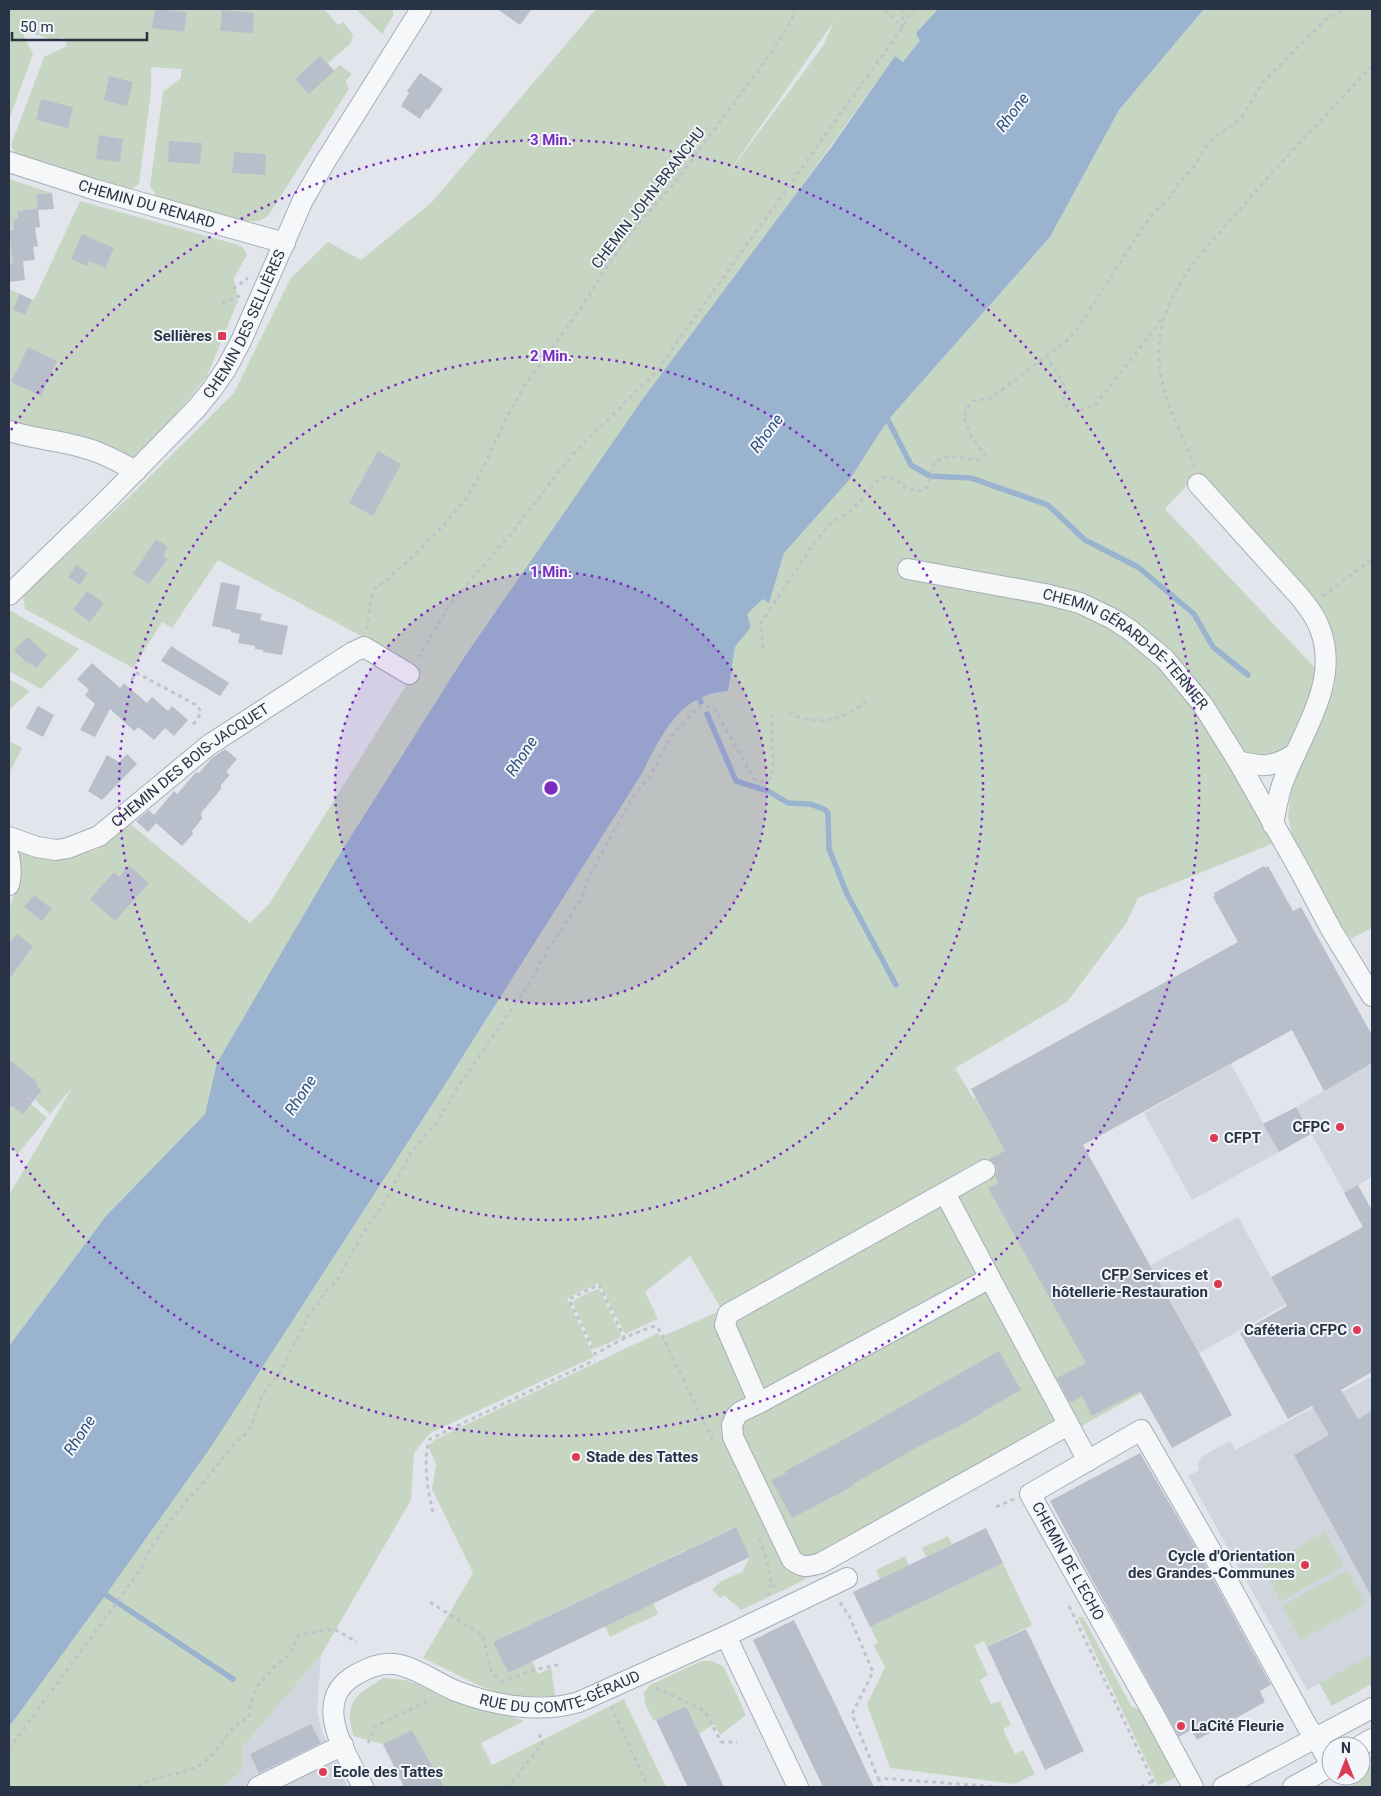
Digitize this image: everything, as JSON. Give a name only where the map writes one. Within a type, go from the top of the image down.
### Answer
[{"type":"street","name":"CHEMIN DES SELLIÈRES","points":[[9,595],[136,471],[196,409],[226,369],[241,341],[303,200],[421,9]]},
{"type":"street","name":"CHEMIN DU RENARD","points":[[9,162],[96,190],[285,243]]},
{"type":"street","points":[[9,431],[31,438],[68,444],[96,452],[136,471]]},
{"type":"street","points":[[1198,484],[1300,597],[1313,614],[1323,639],[1326,663],[1322,691],[1285,777],[1277,800],[1273,825]]},
{"type":"street","name":"CHEMIN GÉRARD-DE-TERNIER","points":[[908,569],[1080,603],[1113,619],[1146,642],[1165,659],[1202,705],[1238,761],[1332,931],[1372,996]]},
{"type":"street","points":[[364,647],[409,674]]},
{"type":"street","name":"CHEMIN DES BOIS-JACQUET","points":[[9,837],[37,847],[56,850],[68,848],[99,836],[209,745],[353,652],[364,647]]},
{"type":"street","points":[[1238,761],[1266,766],[1280,763],[1296,753]]},
{"type":"street","points":[[9,856],[11,866],[9,885]]},
{"type":"street","points":[[759,1403],[725,1325],[728,1314],[986,1170]]},
{"type":"street","points":[[945,1193],[1088,1461]]},
{"type":"street","points":[[990,1278],[740,1412],[736,1416],[732,1425],[732,1437],[792,1560],[798,1565],[807,1568],[821,1564],[1068,1425]]},
{"type":"street","name":"CHEMIN DE L'ECHO","points":[[1193,1787],[1030,1494],[1141,1430],[1210,1549],[1307,1726],[1316,1738]]},
{"type":"street","name":"RUE DU COMTE-GÉRAUD","points":[[363,1787],[334,1721],[334,1699],[338,1690],[347,1679],[380,1664],[401,1665],[455,1690],[502,1705],[565,1706],[579,1702],[726,1636],[839,1582]]},
{"type":"street","points":[[726,1636],[798,1787]]},
{"type":"street","points":[[1223,1787],[1372,1708]]},
{"type":"street","points":[[1316,1738],[1321,1747]]},
{"type":"street","points":[[258,1787],[343,1745]]},
{"type":"street","points":[[1293,1787],[1321,1772]]},
{"type":"path","name":"CHEMIN JOHN-BRANCHU","points":[[364,647],[372,591],[388,580],[412,557],[465,500],[479,476],[509,412],[525,385],[581,308],[607,266],[635,228],[677,180],[774,49],[791,22],[795,9]]},
{"type":"path","points":[[885,9],[902,28]]},
{"type":"path","points":[[902,28],[903,9]]},
{"type":"path","points":[[409,674],[451,603],[514,530],[571,456],[655,373],[914,9]]},
{"type":"path","points":[[763,648],[761,623],[816,540],[830,524],[850,511],[879,479],[885,477],[896,480],[907,489],[922,491],[927,487],[935,461],[950,456],[977,460],[985,455],[972,438],[964,418],[967,408],[973,401],[991,398],[1069,339],[1143,227],[1193,168],[1206,147],[1216,136],[1236,123],[1244,114],[1263,82],[1325,20],[1346,9]]},
{"type":"path","points":[[1046,356],[1066,388],[1063,402],[1065,405],[1081,410],[1096,404],[1165,316],[1184,277],[1198,257],[1287,156],[1372,66]]},
{"type":"path","points":[[1165,316],[1159,358],[1163,387],[1168,406],[1189,451],[1198,484]]},
{"type":"path","points":[[1313,614],[1320,598],[1372,559]]},
{"type":"path","points":[[131,680],[137,674],[198,706],[201,712],[191,728]]},
{"type":"path","points":[[789,712],[802,719],[814,722],[831,719],[854,710],[868,698]]},
{"type":"path","points":[[9,1749],[120,1598],[140,1568],[150,1548],[166,1526],[206,1480],[232,1446],[251,1427],[263,1394],[281,1371],[307,1318],[325,1292],[336,1282],[382,1206],[412,1151],[437,1122],[460,1084],[526,989],[549,948],[581,900],[588,878],[633,798],[649,778],[671,737],[695,710],[702,706],[708,706],[715,710],[754,779],[760,782],[767,781],[772,777],[773,770],[772,715]]},
{"type":"path","points":[[27,1097],[31,1100]]},
{"type":"path","points":[[625,1339],[599,1285],[569,1299],[595,1354],[625,1339],[647,1328],[656,1326],[715,1446]]},
{"type":"path","points":[[434,1512],[428,1492],[427,1446],[430,1439],[595,1360]]},
{"type":"path","points":[[996,1507],[1017,1497]]},
{"type":"path","points":[[756,1532],[766,1556],[771,1582],[776,1590],[805,1598]]},
{"type":"path","points":[[839,1582],[850,1618],[873,1672],[852,1714],[882,1787]]},
{"type":"path","points":[[430,1602],[483,1636],[492,1671],[502,1682]]},
{"type":"path","points":[[138,1787],[154,1778],[182,1773],[195,1768],[214,1754],[234,1726],[249,1718],[250,1704],[259,1684],[278,1663],[290,1654],[297,1637],[302,1634],[334,1629],[357,1642]]},
{"type":"path","points":[[486,1700],[488,1692],[502,1682],[533,1670],[557,1665],[559,1670]]},
{"type":"path","points":[[653,1687],[700,1708],[707,1715],[721,1742],[737,1742]]},
{"type":"path","points":[[368,1743],[374,1727],[432,1698],[438,1698]]},
{"type":"path","points":[[608,1701],[648,1787]]},
{"type":"path","points":[[505,1787],[512,1782],[543,1743],[539,1734]]},
{"type":"path","points":[[878,1778],[998,1787]]},
{"type":"path","points":[[1141,1787],[1153,1782]]},
{"type":"shaded area","name":"CFPC","points":[[1372,1063],[1372,1177],[1345,1193],[1296,1107]]},
{"type":"shaded area","name":"CFPT","points":[[1231,1064],[1279,1152],[1192,1200],[1144,1113]]},
{"type":"shaded area","name":"CFP Services et hôtellerie-Restauration","points":[[1238,1217],[1286,1304],[1199,1353],[1151,1265]]},
{"type":"shaded area","name":"Cycle d'Orientation des Grandes-Communes","points":[[1372,1376],[1372,1654],[1307,1690],[1188,1476],[1199,1470],[1198,1464],[1201,1457],[1230,1441],[1235,1450]]},
{"type":"shaded area","points":[[321,1655],[317,1712],[323,1734],[348,1787],[223,1787],[242,1771],[243,1747]]},
{"type":"green space","points":[[9,9],[324,9],[338,25],[343,22],[353,35],[351,43],[328,63],[334,70],[340,65],[352,74],[346,81],[349,89],[268,216],[259,221],[249,221],[246,224],[159,200],[150,186],[163,92],[181,78],[181,69],[151,67],[151,92],[139,184],[129,191],[16,156],[11,145],[44,57],[67,46],[64,37],[56,41],[34,34],[30,26],[21,30],[33,54],[9,120]]},
{"type":"green space","points":[[356,9],[393,9],[393,16],[382,34]]},
{"type":"green space","points":[[596,9],[938,9],[916,33],[921,41],[903,62],[895,56],[463,659],[218,1063],[205,1114],[106,1216],[9,1346],[9,1195],[72,1088],[50,1114],[35,1100],[42,1090],[11,1064],[9,1059],[9,909],[19,882],[17,856],[22,849],[43,859],[73,856],[99,849],[128,822],[250,923],[269,904],[418,666],[218,560],[172,628],[162,622],[133,668],[25,609],[23,595],[126,500],[234,393],[290,279],[328,242],[361,260],[432,202]],"holes":[[[834,21],[823,46],[724,179]]]},
{"type":"green space","points":[[1204,9],[1372,9],[1372,928],[1351,939],[1342,928],[1292,836],[1288,816],[1291,792],[1328,691],[1335,687],[1334,642],[1325,612],[1198,473],[1165,509],[1318,671],[1313,690],[1298,726],[1281,751],[1255,758],[1227,761],[1274,843],[1138,898],[1127,922],[1067,1002],[955,1068],[973,1098],[975,1097],[1141,1393],[798,1583],[741,1610],[725,1596],[720,1598],[712,1590],[721,1581],[742,1572],[750,1557],[735,1527],[493,1642],[508,1673],[532,1661],[538,1674],[551,1668],[555,1696],[507,1696],[480,1686],[423,1658],[473,1573],[432,1489],[436,1465],[429,1448],[434,1440],[658,1333],[661,1337],[722,1310],[690,1256],[645,1292],[658,1319],[625,1334],[599,1283],[567,1298],[594,1357],[430,1433],[414,1453],[411,1500],[321,1655],[243,1747],[242,1771],[223,1787],[9,1787],[9,1727],[211,1447],[439,1094],[641,775],[656,746],[673,720],[696,700],[710,694],[727,691],[735,647],[751,627],[746,614],[763,599],[769,602],[784,553],[850,479],[888,420],[1050,237],[1119,110]]},
{"type":"green space","points":[[9,179],[52,193],[36,196],[38,208],[17,211],[18,218],[13,220],[14,230],[9,231]]},
{"type":"green space","points":[[80,201],[239,245],[247,255],[234,278],[238,301],[207,376],[184,405],[131,460],[9,426],[9,289],[34,300]]},
{"type":"green space","points":[[9,231],[10,242],[14,241],[18,262],[9,263]]},
{"type":"green space","points":[[9,610],[79,649],[41,689],[9,671]]},
{"type":"green space","points":[[9,679],[30,691],[9,710]]},
{"type":"green space","points":[[9,741],[22,748],[9,773]]},
{"type":"green space","points":[[31,1104],[47,1118],[18,1154],[9,1146],[9,1105],[14,1109]]},
{"type":"green space","points":[[597,1289],[600,1290],[621,1335],[620,1338],[594,1348],[573,1303],[574,1300]]},
{"type":"green space","points":[[1325,1532],[1344,1566],[1281,1601],[1262,1567]]},
{"type":"green space","points":[[948,1536],[952,1544],[926,1557],[922,1548]]},
{"type":"green space","points":[[905,1556],[909,1565],[880,1579],[876,1570]]},
{"type":"green space","points":[[1003,1563],[1032,1625],[987,1647],[984,1641],[974,1646],[988,1675],[980,1680],[991,1704],[1000,1701],[1011,1725],[1003,1729],[1015,1754],[1023,1750],[1035,1774],[1015,1784],[890,1768],[867,1704],[885,1667],[873,1645],[878,1643],[870,1627]]},
{"type":"green space","points":[[1347,1570],[1366,1604],[1301,1640],[1282,1606]]},
{"type":"green space","points":[[653,1603],[658,1614],[610,1637],[605,1626]]},
{"type":"green space","points":[[1078,1617],[1083,1617],[1131,1706],[1146,1714],[1180,1775],[1158,1786]]},
{"type":"green space","points":[[1372,1654],[1372,1684],[1332,1706],[1319,1683]]},
{"type":"green space","points":[[701,1661],[712,1661],[724,1667],[746,1715],[720,1735],[714,1724],[699,1734],[686,1706],[654,1721],[645,1704],[644,1693],[650,1685]]},
{"type":"green space","points":[[383,1678],[405,1680],[524,1721],[481,1743],[492,1765],[624,1699],[666,1787],[444,1787],[412,1730],[383,1744],[354,1736],[350,1717],[353,1702],[362,1692]]},
{"type":"green space","points":[[1371,1766],[1372,1787],[1354,1787],[1371,1786]]},
{"type":"water","name":"Rhone","points":[[938,9],[1204,9],[1119,110],[1050,237],[888,420],[850,479],[784,553],[769,603],[763,599],[747,614],[751,627],[735,647],[728,691],[711,694],[696,700],[673,720],[656,746],[641,775],[439,1094],[211,1447],[9,1727],[9,1346],[106,1216],[205,1114],[217,1063],[333,865],[463,659],[642,400],[832,146],[895,56],[903,62],[920,41],[916,33]]},
{"type":"building","points":[[155,9],[187,12],[184,32],[152,28]]},
{"type":"building","points":[[497,9],[532,9],[520,25]]},
{"type":"building","points":[[222,10],[254,13],[253,33],[220,31]]},
{"type":"building","points":[[320,56],[334,71],[309,94],[295,79]]},
{"type":"building","points":[[420,73],[443,89],[420,119],[401,106],[409,93],[407,91]]},
{"type":"building","points":[[109,76],[133,82],[127,106],[104,100]]},
{"type":"building","points":[[41,99],[73,107],[68,128],[36,120]]},
{"type":"building","points":[[99,135],[123,139],[120,162],[96,159]]},
{"type":"building","points":[[169,141],[202,143],[200,164],[168,162]]},
{"type":"building","points":[[234,152],[266,154],[265,175],[232,173]]},
{"type":"building","points":[[52,193],[54,209],[38,210],[36,195]]},
{"type":"building","points":[[38,208],[40,227],[35,228],[38,246],[33,247],[35,260],[23,261],[25,280],[9,282],[9,263],[13,263],[9,231],[14,230],[13,220],[18,218],[17,211]]},
{"type":"building","points":[[82,234],[114,248],[105,268],[89,261],[87,266],[71,259]]},
{"type":"building","points":[[20,294],[32,300],[25,315],[13,309]]},
{"type":"building","points":[[28,347],[57,361],[41,396],[11,382]]},
{"type":"building","points":[[378,451],[401,464],[373,516],[349,503]]},
{"type":"building","points":[[156,539],[168,547],[163,556],[168,559],[149,584],[133,574]]},
{"type":"building","points":[[76,565],[88,573],[80,585],[68,577]]},
{"type":"building","points":[[221,582],[240,586],[236,609],[262,614],[260,620],[288,626],[282,655],[263,652],[263,650],[255,649],[255,646],[238,643],[240,634],[212,626]]},
{"type":"building","points":[[87,591],[104,603],[90,622],[73,610]]},
{"type":"building","points":[[28,637],[47,655],[36,668],[29,662],[28,664],[14,650]]},
{"type":"building","points":[[171,646],[229,683],[220,696],[161,661]]},
{"type":"building","points":[[92,663],[120,688],[124,683],[147,703],[152,697],[168,711],[172,706],[188,720],[174,736],[165,728],[154,740],[138,727],[134,731],[110,709],[95,737],[80,730],[95,704],[85,695],[89,690],[77,679]]},
{"type":"building","points":[[38,706],[54,715],[43,737],[26,728]]},
{"type":"building","points":[[225,749],[237,759],[226,772],[230,775],[201,813],[202,819],[192,831],[193,834],[182,846],[156,823],[148,832],[136,821],[149,810],[154,815],[174,791],[177,794],[196,772],[199,773],[212,758]]},
{"type":"building","points":[[127,754],[137,764],[102,800],[88,791],[107,755],[119,762]]},
{"type":"building","points":[[129,865],[149,883],[115,921],[90,899],[114,872],[119,877]]},
{"type":"building","points":[[1264,866],[1266,868],[1268,866],[1293,911],[1301,907],[1372,1035],[1372,1063],[1324,1091],[1292,1030],[1083,1145],[1232,1415],[1172,1448],[1140,1391],[1092,1416],[1082,1396],[1070,1403],[1057,1378],[1086,1363],[988,1188],[998,1183],[995,1176],[997,1171],[996,1165],[989,1159],[1005,1151],[971,1089],[1238,942],[1213,897],[1215,896],[1214,893]]},
{"type":"building","points":[[34,895],[52,909],[42,921],[24,907]]},
{"type":"building","points":[[17,934],[33,946],[9,980],[9,944]]},
{"type":"building","points":[[9,1059],[37,1082],[37,1086],[42,1090],[23,1114],[9,1105]]},
{"type":"building","points":[[1296,1107],[1311,1134],[1279,1152],[1263,1124]]},
{"type":"building","points":[[1358,1185],[1372,1210],[1372,1372],[1341,1390],[1358,1419],[1372,1411],[1372,1597],[1294,1455],[1329,1435],[1312,1406],[1288,1419],[1240,1333],[1287,1306],[1271,1277],[1363,1227],[1344,1193]]},
{"type":"building","points":[[999,1351],[1021,1390],[965,1423],[921,1445],[842,1492],[792,1518],[771,1480]]},
{"type":"building","points":[[1140,1453],[1200,1555],[1271,1685],[1260,1691],[1265,1702],[1197,1740],[1191,1730],[1179,1737],[1050,1501]]},
{"type":"building","points":[[736,1527],[750,1557],[508,1673],[493,1642]]},
{"type":"building","points":[[986,1528],[1003,1563],[870,1627],[853,1592]]},
{"type":"building","points":[[794,1620],[874,1787],[823,1787],[753,1640]]},
{"type":"building","points":[[1026,1629],[1084,1751],[1045,1770],[987,1647]]},
{"type":"building","points":[[686,1706],[724,1787],[688,1787],[656,1720]]},
{"type":"building","points":[[311,1724],[321,1743],[259,1773],[250,1754]]},
{"type":"building","points":[[412,1730],[444,1787],[404,1787],[383,1744]]},
{"type":"waterway","points":[[888,420],[911,465],[930,476],[971,478],[1048,505],[1085,540],[1138,567],[1194,614],[1213,647],[1248,675]]},
{"type":"waterway","points":[[699,698],[701,702]]},
{"type":"waterway","points":[[707,714],[736,781],[768,791],[788,803],[810,804],[824,809],[828,813],[829,849],[847,894],[896,985]]},
{"type":"waterway","points":[[99,1592],[233,1679]]},
{"type":"place","name":"Sellières","points":[[222,336]]},
{"type":"place","name":"CFPC","points":[[1340,1127]]},
{"type":"place","name":"CFPT","points":[[1214,1138]]},
{"type":"place","name":"CFP Services et hôtellerie-Restauration","points":[[1218,1284]]},
{"type":"place","name":"Caféteria CFPC","points":[[1357,1330]]},
{"type":"place","name":"Stade des Tattes","points":[[576,1457]]},
{"type":"place","name":"Cycle d'Orientation des Grandes-Communes","points":[[1305,1565]]},
{"type":"place","name":"LaCité Fleurie","points":[[1181,1726]]},
{"type":"place","name":"Ecole des Tattes","points":[[323,1772]]}]
